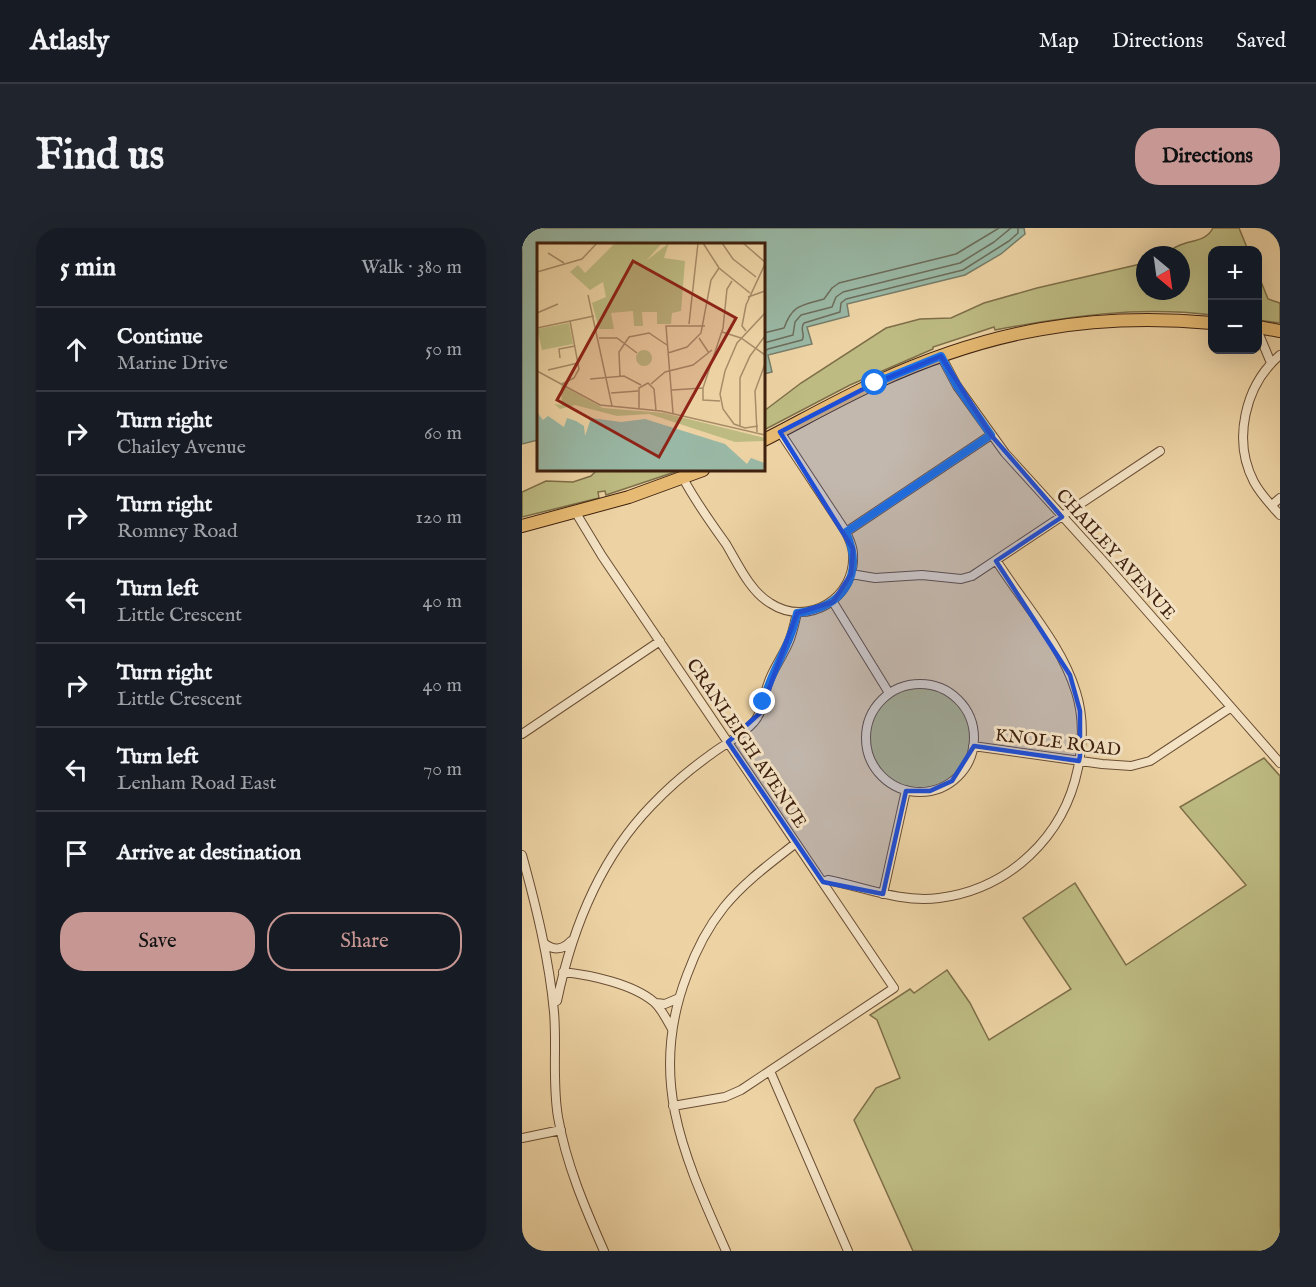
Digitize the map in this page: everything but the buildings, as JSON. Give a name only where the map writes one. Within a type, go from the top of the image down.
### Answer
[{"type":"main road","points":[[765,440],[875,383],[941,356],[1020,332],[1075,324],[1147,319],[1208,323]]},
{"type":"main road","points":[[1262,328],[1280,331]]},
{"type":"main road","points":[[522,526],[638,495],[700,471]]},
{"type":"street","points":[[1262,343],[1271,363]]},
{"type":"street","points":[[1280,355],[1271,363],[1256,386],[1248,404],[1243,437],[1252,478],[1258,489],[1280,515]]},
{"type":"street","name":"CHAILEY AVENUE","points":[[941,356],[957,386],[991,435],[1280,763]]},
{"type":"street","points":[[683,478],[756,589],[770,603],[797,613],[816,610],[833,602],[843,592],[851,574],[853,555],[846,532],[780,432]]},
{"type":"street","points":[[846,532],[991,435]]},
{"type":"street","points":[[851,574],[875,578],[922,575],[961,579],[972,576],[1160,451]]},
{"type":"street","points":[[1272,506],[1280,498]]},
{"type":"street","name":"CRANLEIGH AVENUE","points":[[576,513],[591,539],[894,988],[770,1071]]},
{"type":"street","points":[[823,882],[828,880],[883,894],[924,899],[958,894],[987,885],[1017,867],[1041,846],[1058,821],[1071,795],[1079,761],[1082,742],[1080,711],[1070,675],[1062,658],[996,560]]},
{"type":"street","points":[[833,602],[890,693]]},
{"type":"street","points":[[553,1002],[557,1001],[572,940],[595,886],[627,834],[662,795],[699,763],[748,728],[758,717],[772,674],[791,639],[797,613]]},
{"type":"street","points":[[522,734],[660,641]]},
{"type":"street","points":[[909,685],[936,686],[949,692],[959,701],[970,718],[974,732],[973,746],[965,768],[948,784],[927,791],[906,790],[894,785],[879,773],[871,762],[866,744],[866,731],[872,712],[879,701],[890,693],[909,685]]},
{"type":"street","name":"KNOLE ROAD","points":[[973,746],[1124,766],[1144,763],[1230,708]]},
{"type":"street","points":[[883,894],[906,790]]},
{"type":"street","points":[[726,1251],[692,1174],[681,1140],[673,1106],[670,1072],[672,1029],[679,998],[699,947],[718,914],[746,883],[796,843]]},
{"type":"street","points":[[522,855],[544,943],[553,1002],[555,1076],[561,1130],[575,1182],[604,1251]]},
{"type":"street","points":[[544,943],[559,949],[567,946],[572,940]]},
{"type":"street","points":[[563,972],[632,988],[656,1003],[665,1004],[679,998]]},
{"type":"street","points":[[656,1003],[672,1029]]},
{"type":"street","points":[[673,1106],[734,1094],[770,1071],[848,1251]]},
{"type":"street","points":[[522,1138],[561,1130]]},
{"type":"highlighted area","points":[[941,356],[991,435],[1062,517],[996,561],[1070,675],[1080,711],[1080,756],[1079,761],[974,746],[952,781],[930,791],[906,791],[883,894],[823,882],[728,742],[760,713],[797,613],[833,602],[851,574],[853,549],[780,432],[875,383]]},
{"type":"shaded area","points":[[1213,228],[1239,228],[1246,246],[1208,246],[1208,315],[1130,312],[1050,320],[995,330],[994,327],[933,347],[933,349],[850,385],[765,429],[765,410],[801,383],[886,328],[920,319],[951,318],[984,303],[1136,265],[1136,300],[1190,300],[1190,246],[1178,246],[1206,236]]},
{"type":"shaded area","points":[[1262,284],[1268,299],[1280,303],[1280,323],[1262,321]]},
{"type":"shaded area","points":[[596,471],[678,471],[606,495],[605,491],[598,492],[599,498],[522,517],[522,492],[546,481],[573,482],[591,476]]},
{"type":"shaded area","points":[[920,686],[939,690],[956,701],[967,718],[971,737],[967,756],[956,773],[939,784],[920,788],[901,784],[884,773],[873,756],[869,737],[873,718],[884,701],[901,690]]},
{"type":"shaded area","points":[[1264,758],[1280,776],[1280,1251],[913,1251],[854,1120],[876,1088],[900,1078],[877,1020],[870,1015],[910,989],[914,993],[947,970],[970,1003],[989,1040],[1071,989],[1023,918],[1075,883],[1126,965],[1246,885],[1180,807]]},
{"type":"water","points":[[522,228],[1024,228],[1025,234],[1001,254],[965,275],[847,304],[849,316],[807,327],[812,344],[768,355],[772,372],[765,374],[765,243],[537,243],[537,440],[522,444]]},
{"type":"route","points":[[763,702],[777,662],[791,639],[797,613],[816,610],[833,602],[848,583],[853,564],[853,549],[846,532],[991,435],[957,386],[941,356],[875,383]]}]
